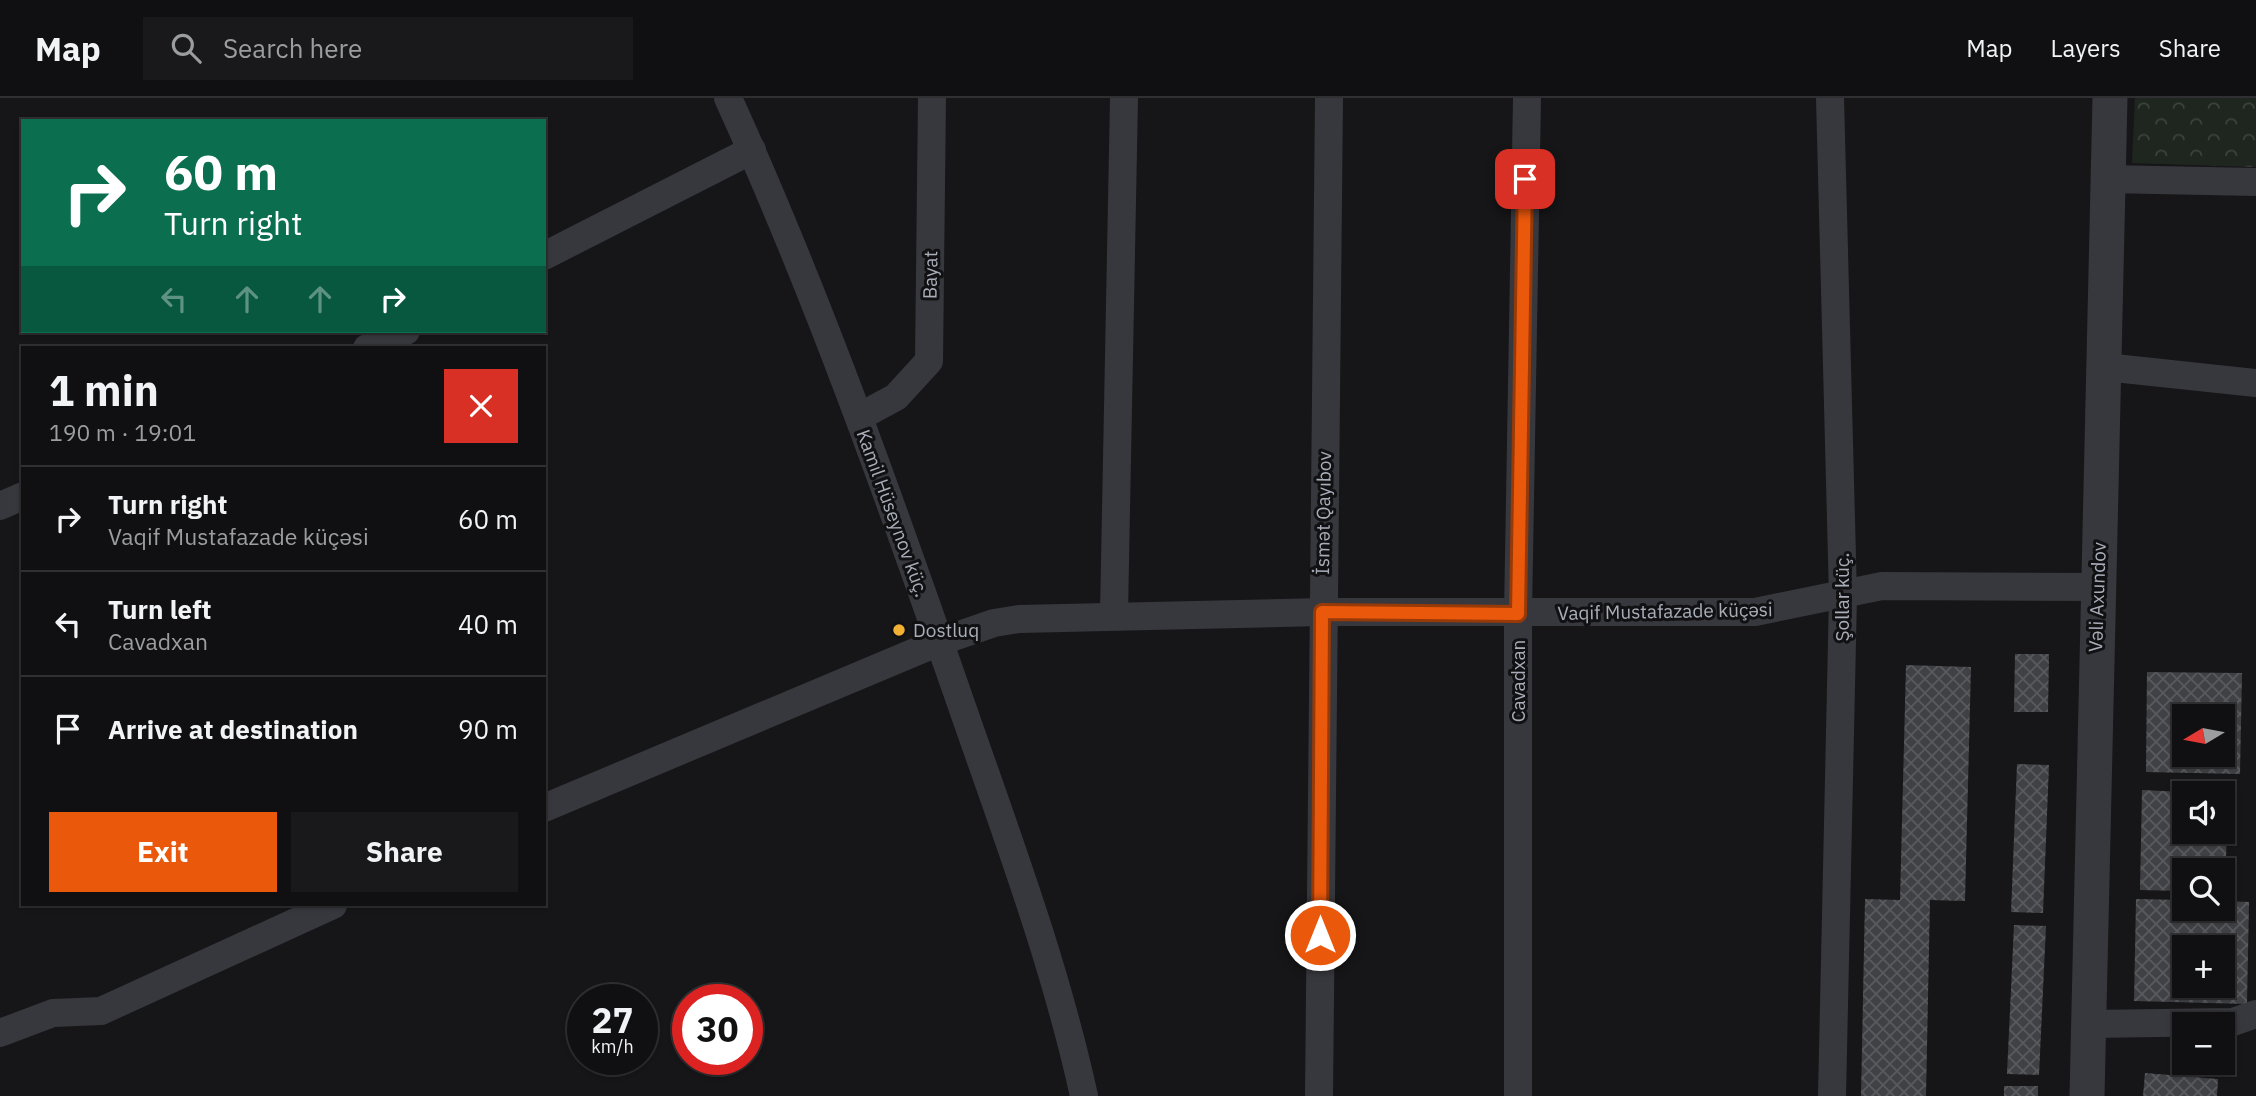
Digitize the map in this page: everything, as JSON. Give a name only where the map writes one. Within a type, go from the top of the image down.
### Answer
[{"type":"street","name":"Kamil Hüseynov küç.","points":[[728,98],[752,150],[859,417],[1055,974],[1084,1096]]},
{"type":"street","name":"Bayat","points":[[859,417],[896,397],[929,361],[932,98]]},
{"type":"street","points":[[1114,614],[1124,98]]},
{"type":"street","name":"İsmət Qayıbov","points":[[1319,1096],[1328,98]]},
{"type":"street","name":"Cavadxan","points":[[1518,1096],[1518,614],[1527,98]]},
{"type":"street","name":"Şollar küç.","points":[[1830,98],[1843,596],[1832,1096]]},
{"type":"street","name":"Vəli Axundov","points":[[2087,1096],[2110,98]]},
{"type":"street","points":[[546,255],[752,150]]},
{"type":"street","points":[[2107,179],[2256,182]]},
{"type":"street","points":[[371,346],[401,333]]},
{"type":"street","points":[[2105,367],[2256,383]]},
{"type":"street","points":[[0,506],[21,497]]},
{"type":"street","name":"Vaqif Mustafazade küçəsi","points":[[546,807],[939,642],[994,623],[1019,619],[1114,614],[1322,612],[1755,612],[1882,586],[1916,584],[2097,587]]},
{"type":"street","points":[[0,1032],[52,1013],[101,1011],[331,906]]},
{"type":"street","points":[[2088,1024],[2233,1022],[2256,1014]]},
{"type":"green space","points":[[2135,98],[2256,98],[2256,167],[2132,163]]},
{"type":"building","points":[[2015,654],[2049,654],[2048,712],[2014,712]]},
{"type":"building","points":[[1906,665],[1971,667],[1965,901],[1930,900],[1926,1096],[1861,1096],[1865,899],[1900,900]]},
{"type":"building","points":[[2147,672],[2242,673],[2240,774],[2146,772]]},
{"type":"building","points":[[2017,764],[2049,765],[2043,913],[2011,912]]},
{"type":"building","points":[[2142,790],[2172,791],[2172,844],[2226,844],[2226,858],[2172,858],[2172,891],[2140,890]]},
{"type":"building","points":[[2136,899],[2172,900],[2172,921],[2235,921],[2235,901],[2249,902],[2247,1004],[2134,1001]]},
{"type":"building","points":[[2014,925],[2046,926],[2039,1075],[2007,1074]]},
{"type":"building","points":[[2145,1073],[2218,1079],[2217,1096],[2143,1096]]},
{"type":"building","points":[[2004,1086],[2038,1086],[2038,1096],[2004,1096]]},
{"type":"place","name":"Dostluq","points":[[899,630]]},
{"type":"route","points":[[1320,935],[1322,612],[1518,614],[1525,179]]}]
